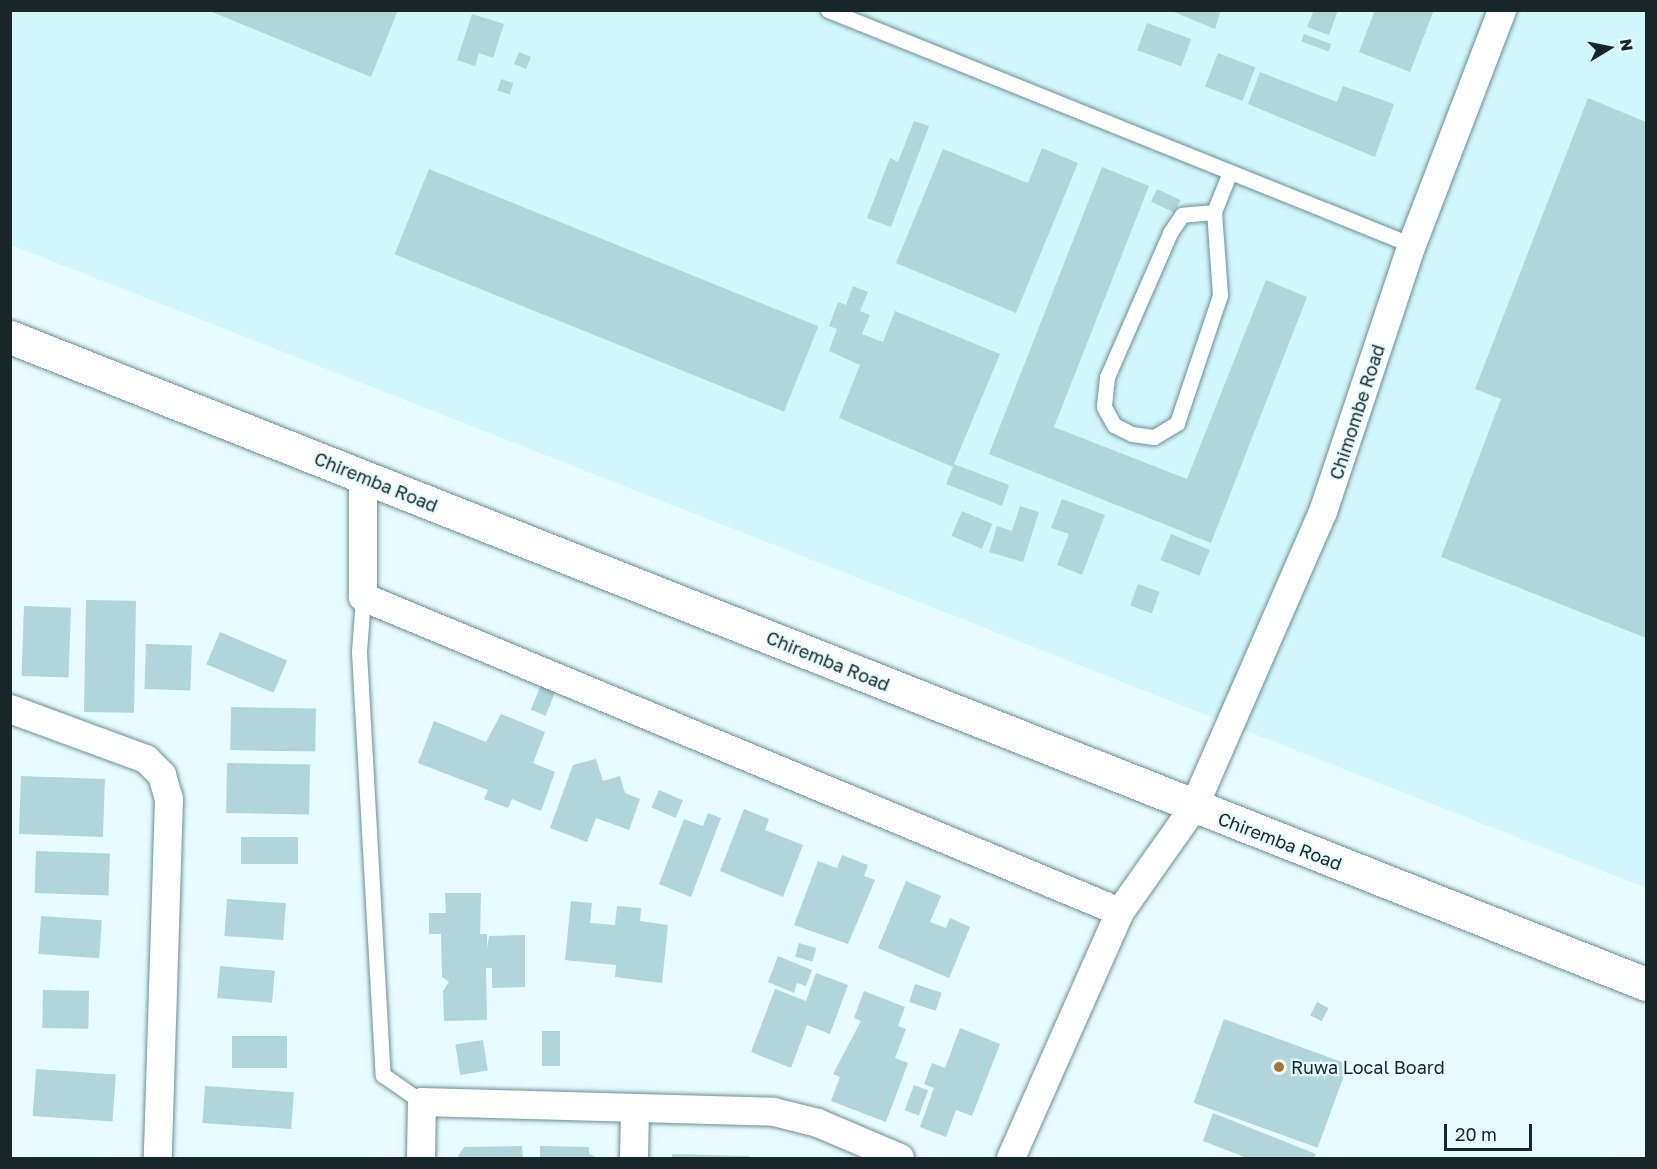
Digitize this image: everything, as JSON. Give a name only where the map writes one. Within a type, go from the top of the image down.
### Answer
[{"type":"main road","name":"Chiremba Road","points":[[10,337],[1194,807],[1647,984]]},
{"type":"street","name":"Chimombe Road","points":[[1011,1158],[1120,912],[1194,807],[1323,512],[1412,245],[1502,10]]},
{"type":"street","points":[[363,477],[363,597],[1120,912]]},
{"type":"street","points":[[10,709],[146,759],[162,775],[169,799],[158,1158]]},
{"type":"street","points":[[421,1158],[422,1102],[774,1112],[818,1123],[900,1158]]},
{"type":"street","points":[[634,1158],[635,1109]]},
{"type":"lane","points":[[828,10],[1412,245]]},
{"type":"lane","points":[[1214,212],[1182,216],[1170,233],[1107,377],[1104,407],[1114,425],[1132,434],[1154,437],[1176,423],[1220,295],[1214,212],[1230,172]]},
{"type":"lane","points":[[363,597],[359,652],[383,1075],[422,1102]]},
{"type":"shaded area","points":[[10,11],[1646,11],[1646,888],[11,245]]},
{"type":"building","points":[[207,10],[398,10],[371,77]]},
{"type":"building","points":[[1169,10],[1221,10],[1215,29]]},
{"type":"building","points":[[1314,10],[1338,10],[1329,35],[1307,27]]},
{"type":"building","points":[[1375,10],[1434,10],[1410,72],[1359,52]]},
{"type":"building","points":[[472,14],[504,24],[493,58],[479,53],[475,66],[457,60]]},
{"type":"building","points":[[1147,23],[1191,39],[1181,66],[1137,50]]},
{"type":"building","points":[[1304,34],[1331,44],[1329,51],[1301,42]]},
{"type":"building","points":[[519,52],[531,57],[526,69],[514,64]]},
{"type":"building","points":[[1218,53],[1255,67],[1242,101],[1205,87]]},
{"type":"building","points":[[1260,72],[1337,102],[1343,86],[1394,104],[1375,157],[1248,104]]},
{"type":"building","points":[[501,79],[513,83],[510,94],[497,90]]},
{"type":"building","points":[[1588,98],[1646,122],[1646,638],[1441,557],[1501,399],[1475,389]]},
{"type":"building","points":[[914,121],[929,126],[891,227],[867,218],[890,158],[898,162]]},
{"type":"building","points":[[1042,148],[1078,163],[1016,313],[896,263],[943,149],[1028,183]]},
{"type":"building","points":[[1102,167],[1149,186],[1054,427],[1187,479],[1266,280],[1307,297],[1211,543],[989,454]]},
{"type":"building","points":[[429,169],[818,326],[784,412],[395,254]]},
{"type":"building","points":[[1157,189],[1181,200],[1175,213],[1151,202]]},
{"type":"building","points":[[853,286],[868,292],[860,311],[870,315],[862,334],[883,342],[895,311],[1000,354],[954,464],[1009,485],[1002,506],[946,484],[953,467],[839,418],[860,365],[829,351],[837,329],[829,326],[838,302],[846,305]]},
{"type":"building","points":[[1062,499],[1105,515],[1082,575],[1057,565],[1069,534],[1051,528]]},
{"type":"building","points":[[1020,506],[1039,512],[1023,562],[989,552],[997,526],[1012,531]]},
{"type":"building","points":[[962,511],[992,524],[982,549],[951,536]]},
{"type":"building","points":[[1171,534],[1210,550],[1199,576],[1161,560]]},
{"type":"building","points":[[1138,584],[1160,592],[1152,613],[1130,606]]},
{"type":"building","points":[[86,600],[136,601],[134,713],[84,712]]},
{"type":"building","points":[[24,606],[71,608],[69,678],[22,676]]},
{"type":"building","points":[[220,632],[287,661],[274,693],[206,664]]},
{"type":"building","points":[[146,644],[192,646],[190,691],[144,689]]},
{"type":"building","points":[[542,682],[557,688],[546,716],[531,710]]},
{"type":"building","points":[[231,707],[316,708],[315,751],[230,750]]},
{"type":"building","points":[[501,714],[545,732],[533,763],[555,772],[541,811],[512,799],[508,808],[484,799],[488,790],[418,763],[434,721],[486,742]]},
{"type":"building","points":[[596,759],[603,781],[620,776],[625,793],[640,799],[629,830],[596,818],[587,842],[550,828],[573,765]]},
{"type":"building","points":[[227,763],[310,764],[309,814],[226,813]]},
{"type":"building","points":[[21,776],[105,779],[103,837],[19,834]]},
{"type":"building","points":[[659,790],[683,800],[676,818],[652,807]]},
{"type":"building","points":[[744,809],[769,819],[765,830],[803,845],[783,897],[720,871]]},
{"type":"building","points":[[708,813],[721,818],[691,897],[659,884],[684,819],[703,826]]},
{"type":"building","points":[[241,837],[298,837],[298,864],[241,864]]},
{"type":"building","points":[[36,851],[110,854],[108,896],[35,893]]},
{"type":"building","points":[[842,855],[868,865],[864,876],[875,880],[848,944],[794,925],[818,861],[837,868]]},
{"type":"building","points":[[906,881],[941,896],[930,922],[946,928],[950,918],[970,927],[949,978],[878,948]]},
{"type":"building","points":[[445,893],[481,893],[480,934],[487,934],[487,948],[489,936],[525,935],[525,987],[492,988],[492,968],[486,968],[487,1020],[444,1021],[443,991],[449,982],[442,977],[441,934],[429,934],[429,913],[446,913]]},
{"type":"building","points":[[227,899],[286,903],[283,940],[224,936]]},
{"type":"building","points":[[571,901],[592,903],[590,923],[615,925],[617,906],[641,908],[640,921],[668,925],[662,983],[615,977],[616,965],[565,960]]},
{"type":"building","points":[[41,916],[102,920],[99,958],[38,954]]},
{"type":"building","points":[[799,943],[816,948],[812,961],[795,956]]},
{"type":"building","points":[[778,956],[812,970],[806,986],[797,983],[794,993],[768,982]]},
{"type":"building","points":[[220,966],[275,971],[272,1003],[217,998]]},
{"type":"building","points":[[816,973],[848,985],[830,1034],[807,1025],[791,1068],[751,1052],[775,989],[806,1001]]},
{"type":"building","points":[[915,984],[942,993],[936,1011],[909,1002]]},
{"type":"building","points":[[43,990],[89,991],[88,1029],[42,1028]]},
{"type":"building","points":[[864,991],[905,1007],[898,1026],[906,1029],[895,1058],[908,1063],[886,1122],[831,1101],[840,1077],[833,1074],[861,1021],[854,1018]]},
{"type":"building","points":[[1317,1002],[1329,1008],[1322,1021],[1310,1015]]},
{"type":"building","points":[[1224,1019],[1348,1064],[1318,1148],[1194,1103]]},
{"type":"building","points":[[960,1028],[1000,1044],[972,1116],[956,1110],[946,1137],[920,1127],[934,1088],[924,1084],[932,1063],[945,1068]]},
{"type":"building","points":[[542,1031],[560,1031],[560,1066],[542,1066]]},
{"type":"building","points":[[232,1036],[287,1036],[287,1068],[232,1068]]},
{"type":"building","points":[[483,1040],[488,1071],[460,1075],[455,1044]]},
{"type":"building","points":[[36,1069],[116,1075],[113,1121],[33,1116]]},
{"type":"building","points":[[914,1085],[928,1090],[919,1116],[905,1110]]},
{"type":"building","points":[[205,1086],[294,1092],[291,1129],[202,1123]]},
{"type":"building","points":[[1213,1113],[1316,1154],[1314,1158],[1247,1158],[1203,1141]]},
{"type":"building","points":[[522,1146],[523,1158],[457,1158],[464,1147]]},
{"type":"building","points":[[540,1146],[589,1147],[589,1154],[598,1158],[540,1158]]},
{"type":"building","points":[[672,1154],[750,1156],[750,1158],[672,1158]]},
{"type":"place","name":"Ruwa Local Board","points":[[1279,1067]]}]
